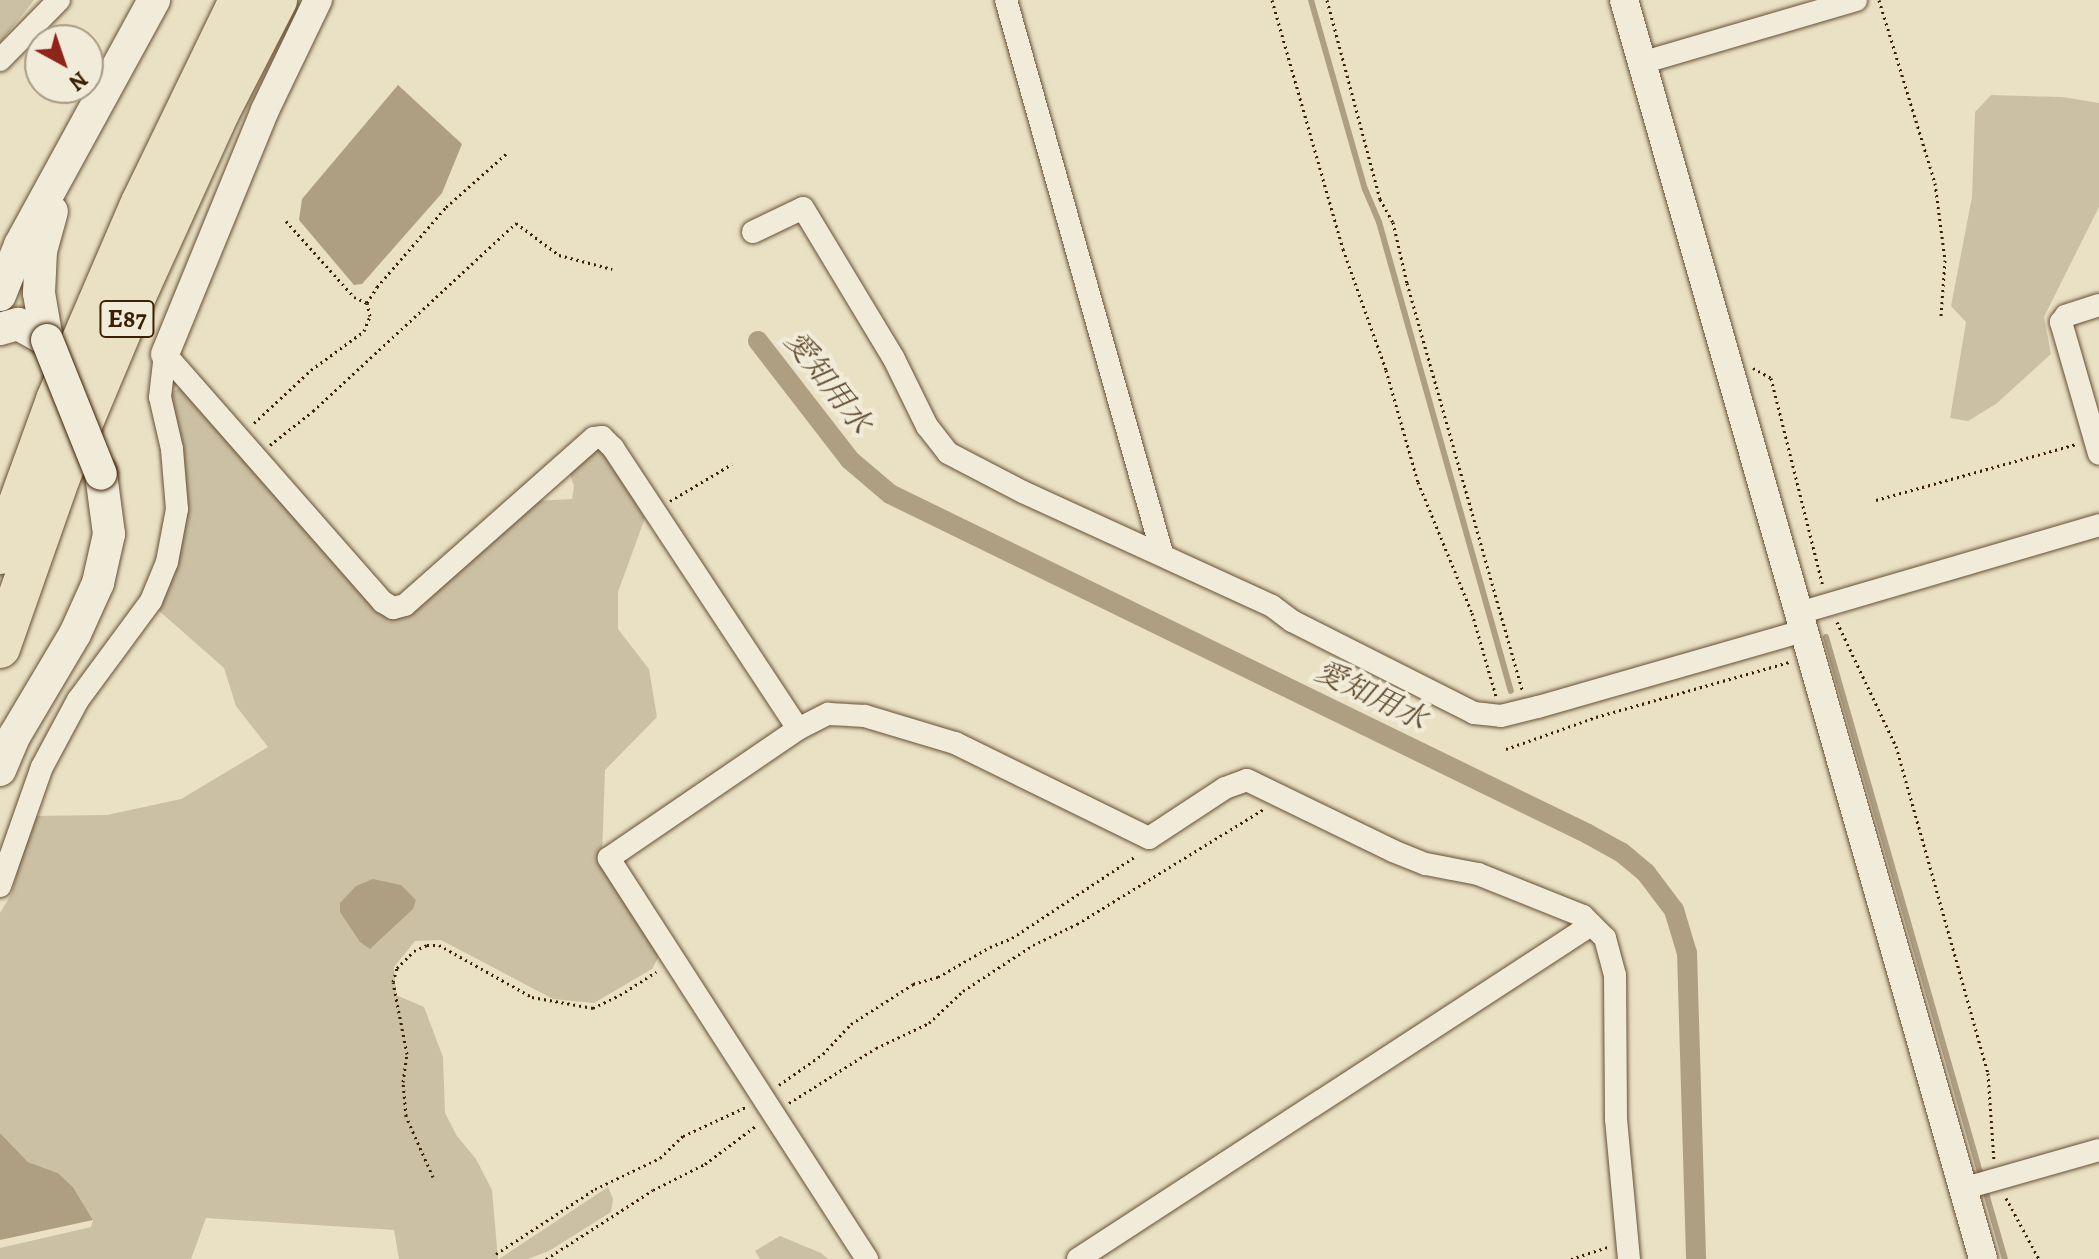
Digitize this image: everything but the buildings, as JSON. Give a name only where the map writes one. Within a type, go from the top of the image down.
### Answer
[{"type":"highway","name":"E87","points":[[0,554],[62,386],[141,203],[239,0]]},
{"type":"highway","name":"E87","points":[[0,648],[61,475],[141,285],[219,113],[277,0]]},
{"type":"main road","points":[[0,295],[20,245],[154,0]]},
{"type":"main road","points":[[0,770],[15,735],[75,634],[98,583],[109,534],[101,474],[47,340],[39,293],[41,251],[64,165]]},
{"type":"main road","points":[[0,329],[18,324],[47,340]]},
{"type":"street","points":[[0,60],[59,0]]},
{"type":"street","points":[[0,886],[42,767],[78,700],[151,601],[167,562],[177,509],[172,449],[160,397],[165,354],[265,110],[318,0]]},
{"type":"street","points":[[1006,0],[1162,553]]},
{"type":"street","points":[[1624,0],[1983,1259]]},
{"type":"street","points":[[1641,63],[1856,0]]},
{"type":"street","points":[[753,232],[803,208],[894,359],[927,426],[948,453],[1023,492],[1272,606],[1292,621],[1474,713],[1501,716],[1804,634],[1830,604],[2099,525]]},
{"type":"street","points":[[2097,446],[2061,322],[2066,316],[2099,305]]},
{"type":"street","points":[[165,354],[383,602],[393,608],[405,605],[597,436],[613,448],[798,729]]},
{"type":"street","points":[[867,1259],[609,858],[798,729],[828,714],[865,716],[955,743],[1149,838],[1237,781],[1247,780],[1393,851],[1426,864],[1478,874],[1572,909],[1605,938],[1615,975],[1616,1119],[1628,1250]]},
{"type":"street","points":[[1078,1259],[1591,925]]},
{"type":"street","points":[[1962,1189],[2099,1150]]},
{"type":"path","points":[[1272,0],[1343,249],[1386,370],[1418,482],[1472,613],[1501,716]]},
{"type":"path","points":[[1327,0],[1380,199],[1393,222],[1407,283],[1528,709]]},
{"type":"path","points":[[1879,0],[1935,183],[1945,260],[1941,316]]},
{"type":"path","points":[[367,303],[446,207],[507,153]]},
{"type":"path","points":[[286,221],[354,297],[367,303]]},
{"type":"path","points":[[256,458],[313,411],[516,223],[559,255],[612,269]]},
{"type":"path","points":[[238,436],[275,407],[311,370],[364,331],[370,316],[367,303]]},
{"type":"path","points":[[1729,366],[1748,367],[1771,378],[1830,604],[1896,746],[1988,1073],[1999,1179],[2017,1225],[2039,1259]]},
{"type":"path","points":[[1876,500],[2097,446]]},
{"type":"path","points":[[653,511],[732,464]]},
{"type":"path","points":[[1506,749],[1596,717],[1804,634]]},
{"type":"path","points":[[496,1254],[595,1189],[660,1158],[683,1136],[767,1106],[929,1023],[963,991],[1033,945],[1077,924],[1284,797]]},
{"type":"path","points":[[546,1259],[653,1190],[705,1164],[851,1024],[913,984],[938,977],[1022,933],[1137,856],[1149,838]]},
{"type":"path","points":[[433,1177],[406,1116],[403,1082],[407,1054],[393,982],[397,968],[414,951],[427,945],[439,945],[532,997],[593,1008],[620,995],[673,961]]},
{"type":"path","points":[[1571,1259],[1628,1250]]},
{"type":"shaded area","points":[[0,0],[34,0],[0,43]]},
{"type":"shaded area","points":[[398,85],[462,144],[442,193],[362,284],[354,285],[299,220],[302,199]]},
{"type":"shaded area","points":[[1991,95],[2063,97],[2099,103],[2099,207],[2044,317],[2051,354],[1996,404],[1968,421],[1950,418],[1966,322],[1951,306],[1972,197],[1975,112]]},
{"type":"shaded area","points":[[185,385],[381,608],[534,501],[572,499],[574,486],[568,469],[598,443],[615,462],[645,518],[618,592],[618,629],[649,669],[657,717],[605,770],[602,856],[659,956],[652,969],[594,1003],[553,999],[441,940],[415,941],[394,967],[396,995],[424,1007],[443,1057],[445,1113],[457,1136],[476,1159],[492,1190],[498,1259],[399,1259],[394,1230],[206,1218],[191,1259],[0,1259],[0,1248],[91,1227],[93,1220],[73,1187],[58,1173],[28,1162],[0,1133],[0,913],[12,893],[31,816],[107,815],[181,799],[268,747],[236,706],[224,668],[157,609],[176,564],[168,394]]},
{"type":"shaded area","points":[[373,879],[401,885],[416,900],[413,909],[370,949],[360,942],[340,912],[340,903],[356,886]]},
{"type":"shaded area","points":[[0,1133],[28,1162],[58,1173],[73,1187],[93,1220],[0,1240]]},
{"type":"shaded area","points":[[608,1187],[613,1199],[611,1212],[549,1251],[528,1259],[499,1259]]},
{"type":"shaded area","points":[[780,1236],[828,1259],[760,1259],[755,1251]]},
{"type":"waterway","points":[[1311,0],[1365,189],[1379,222],[1511,691]]},
{"type":"waterway","name":"愛知用水","points":[[758,341],[850,460],[890,494],[1588,834],[1621,852],[1646,873],[1674,910],[1687,953],[1696,1259]]},
{"type":"waterway","points":[[1826,637],[2005,1259]]}]
